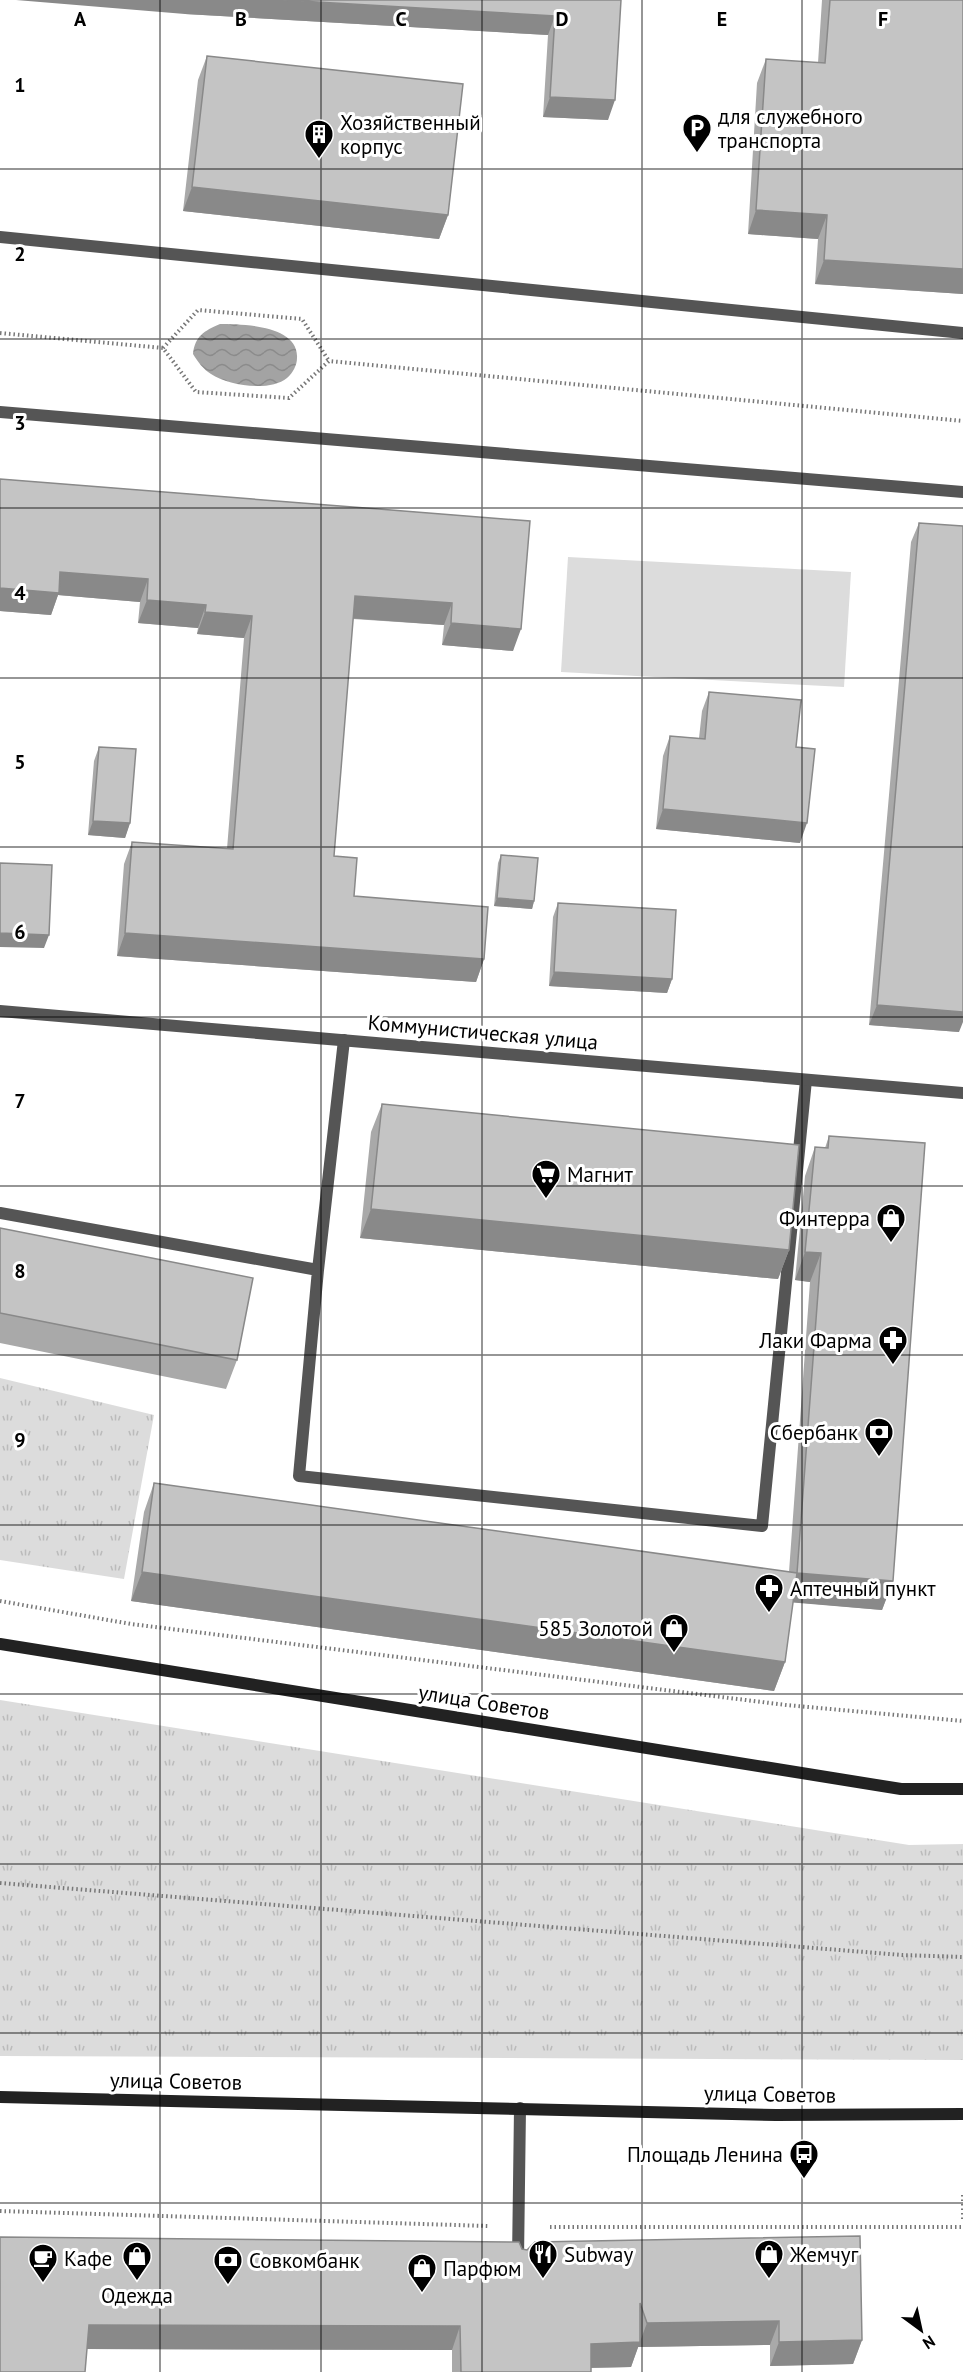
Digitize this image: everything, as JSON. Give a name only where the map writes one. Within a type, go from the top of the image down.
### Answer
[{"type":"street","points":[[0,237],[963,333]]},
{"type":"street","points":[[0,412],[963,492]]},
{"type":"street","name":"Коммунистическая улица","points":[[0,1011],[963,1093]]},
{"type":"street","points":[[344,1040],[298,1476],[762,1526],[806,1080]]},
{"type":"street","points":[[0,1213],[318,1270]]},
{"type":"street","name":"улица Советов","points":[[0,1644],[901,1789],[963,1789]]},
{"type":"street","name":"улица Советов","points":[[0,2097],[776,2115],[963,2114]]},
{"type":"street","points":[[518,2266],[520,2108]]},
{"type":"path","points":[[163,348],[198,310],[302,319],[329,361]]},
{"type":"path","points":[[0,333],[163,348],[196,392],[289,398],[329,361],[963,421]]},
{"type":"path","points":[[0,1601],[131,1624],[786,1705],[963,1720]]},
{"type":"path","points":[[0,1883],[902,1955],[963,1957]]},
{"type":"path","points":[[963,2195],[963,2222]]},
{"type":"path","points":[[0,2211],[518,2227],[963,2227]]},
{"type":"green space","points":[[568,557],[851,572],[844,687],[561,672]]},
{"type":"green space","points":[[0,1378],[154,1415],[124,1579],[0,1560]]},
{"type":"green space","points":[[0,1700],[909,1845],[963,1844],[963,2060],[0,2056]]},
{"type":"water","points":[[220,324],[254,326],[279,333],[289,339],[295,347],[297,358],[293,371],[280,382],[260,386],[228,382],[211,374],[203,368],[193,354],[194,348],[201,335]]},
{"type":"building","points":[[283,0],[621,0],[615,100],[550,97],[555,16]]},
{"type":"building","points":[[830,0],[963,0],[963,269],[824,260],[827,215],[756,210],[766,59],[825,63]]},
{"type":"building","name":"Хозяйственный корпус","points":[[207,56],[463,84],[448,215],[192,187]]},
{"type":"building","points":[[0,479],[530,521],[521,629],[451,623],[452,603],[355,596],[334,856],[357,858],[354,896],[488,907],[484,959],[125,933],[132,842],[233,849],[252,616],[205,612],[206,605],[147,600],[148,579],[60,572],[59,593],[0,588]]},
{"type":"building","points":[[919,523],[963,526],[963,1012],[877,1005]]},
{"type":"building","points":[[709,692],[801,700],[796,747],[815,749],[807,823],[663,809],[670,736],[705,739]]},
{"type":"building","points":[[99,747],[136,749],[130,823],[93,821]]},
{"type":"building","points":[[501,855],[538,858],[534,901],[497,898]]},
{"type":"building","points":[[0,863],[52,865],[49,935],[0,933]]},
{"type":"building","points":[[558,903],[676,910],[672,979],[554,972]]},
{"type":"building","points":[[382,1104],[799,1145],[789,1250],[371,1209]]},
{"type":"building","points":[[829,1136],[925,1143],[893,1581],[797,1573],[821,1253],[805,1252],[815,1147],[828,1148]]},
{"type":"building","points":[[0,1228],[253,1278],[237,1360],[0,1313]]},
{"type":"building","points":[[154,1483],[797,1573],[785,1662],[142,1572]]},
{"type":"building","points":[[860,2236],[862,2340],[779,2342],[779,2321],[647,2323],[640,2303],[640,2342],[591,2344],[591,2372],[461,2372],[460,2326],[89,2325],[85,2372],[0,2372],[0,2237],[519,2242],[522,2249],[527,2250],[535,2242]]},
{"type":"place","name":"для служебного транспорта","points":[[697,154]]},
{"type":"place","name":"Хозяйственный корпус","points":[[319,160]]},
{"type":"place","name":"Магнит","points":[[546,1200]]},
{"type":"place","name":"Финтерра","points":[[891,1244]]},
{"type":"place","name":"Лаки Фарма","points":[[893,1366]]},
{"type":"place","name":"Сбербанк","points":[[879,1458]]},
{"type":"place","name":"Аптечный пункт","points":[[769,1614]]},
{"type":"place","name":"585 Золотой","points":[[674,1654]]},
{"type":"place","name":"Площадь Ленина","points":[[804,2180]]},
{"type":"place","name":"Subway","points":[[543,2280]]},
{"type":"place","name":"Жемчуг","points":[[769,2280]]},
{"type":"place","name":"Одежда","points":[[137,2282]]},
{"type":"place","name":"Кафе","points":[[43,2284]]},
{"type":"place","name":"Совкомбанк","points":[[228,2286]]},
{"type":"place","name":"Парфюм","points":[[422,2294]]}]
